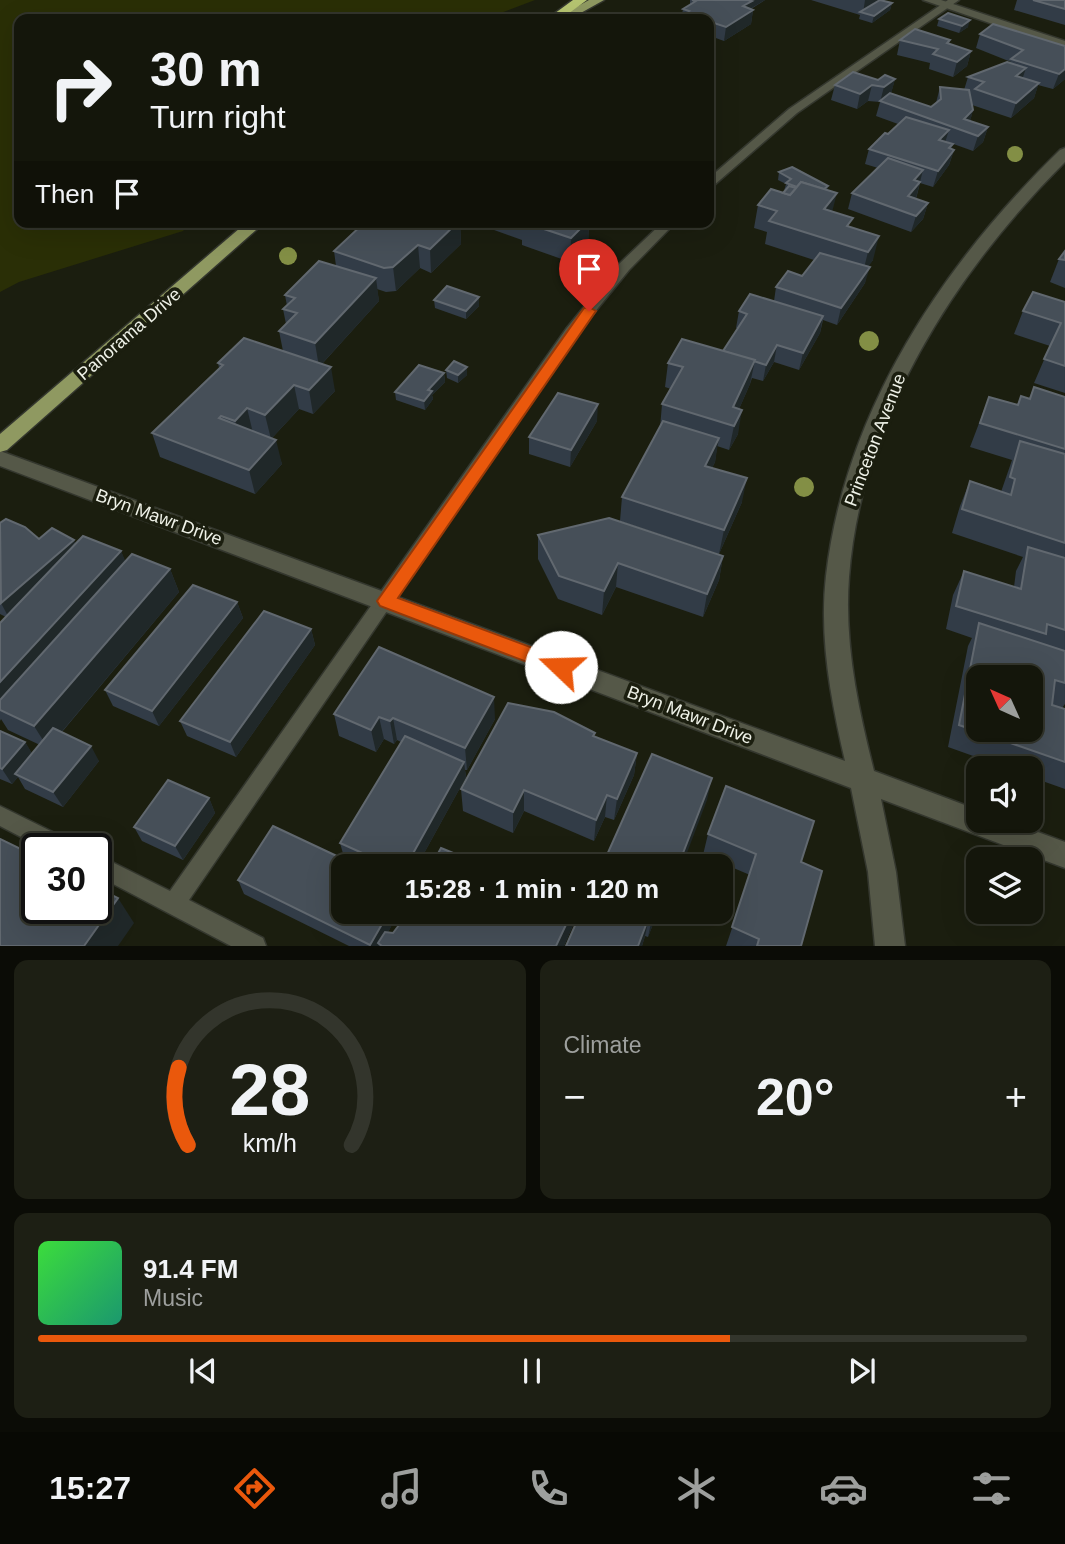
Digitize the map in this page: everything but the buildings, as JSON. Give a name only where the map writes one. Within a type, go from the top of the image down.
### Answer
[{"type":"highway","points":[[560,14],[581,0]]},
{"type":"main road","points":[[571,14],[598,0]]},
{"type":"main road","name":"Panorama Drive","points":[[0,445],[250,228]]},
{"type":"street","points":[[929,0],[950,3],[1065,45]]},
{"type":"street","name":"Princeton Avenue","points":[[890,946],[882,871],[844,700],[836,640],[836,577],[854,485],[893,387],[925,325],[970,256],[998,221],[1065,153]]},
{"type":"street","name":"Bryn Mawr Drive","points":[[0,458],[1065,855]]},
{"type":"lane","points":[[714,180],[793,111],[950,3]]},
{"type":"lane","points":[[174,903],[571,332],[624,267],[664,228]]},
{"type":"lane","points":[[0,816],[33,833]]},
{"type":"lane","points":[[112,872],[255,946]]},
{"type":"green space","points":[[0,0],[535,0],[498,14],[14,14],[14,228],[185,228],[183,231],[19,282],[0,292]]},
{"type":"route","points":[[561,667],[386,601],[571,332],[589,311]]}]
